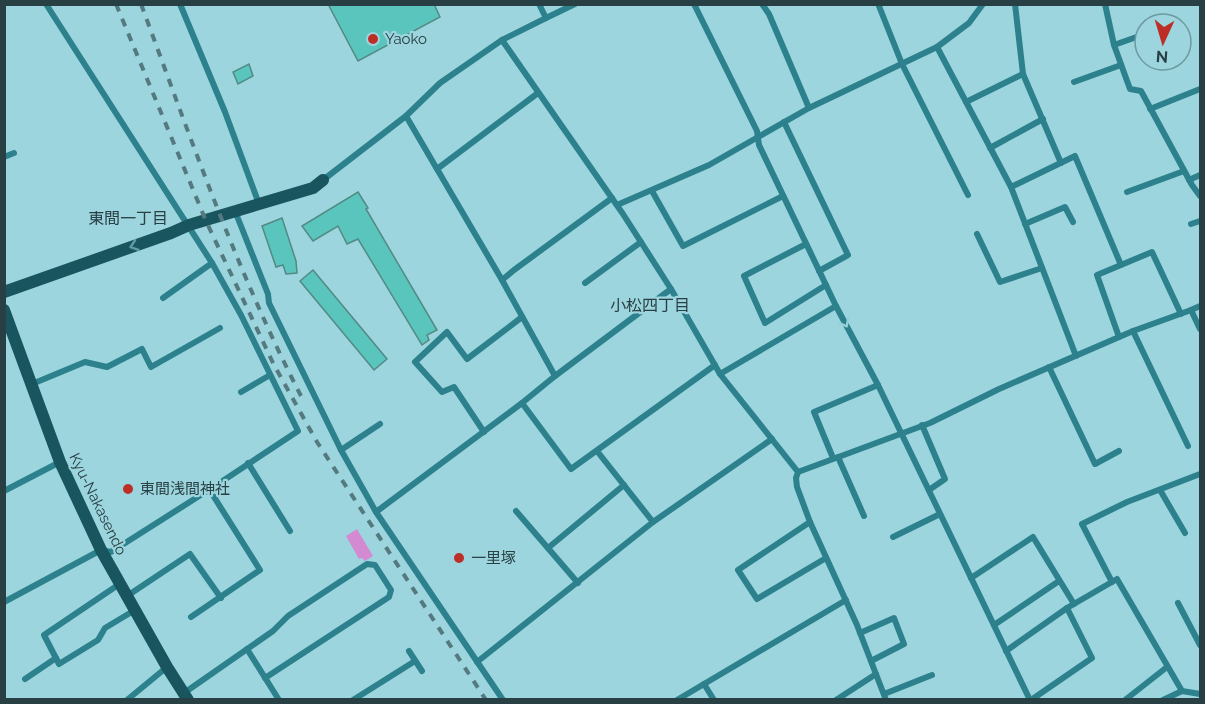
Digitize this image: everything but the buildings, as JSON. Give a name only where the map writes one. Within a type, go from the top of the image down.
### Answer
[{"type":"main road","points":[[4,292],[189,225],[313,188],[323,180]]},
{"type":"main road","name":"Kyu-Nakasendo","points":[[4,310],[60,462],[101,550],[167,667],[186,696]]},
{"type":"street","points":[[4,602],[101,550],[111,552],[298,430],[212,262],[46,4]]},
{"type":"street","points":[[180,4],[225,112],[259,204]]},
{"type":"street","points":[[539,4],[546,18]]},
{"type":"street","points":[[323,180],[406,116],[441,83],[502,40],[575,4]]},
{"type":"street","points":[[694,4],[757,131],[759,145],[819,271],[878,385],[1030,699],[1092,658],[1067,608]]},
{"type":"street","points":[[762,4],[770,14],[809,108]]},
{"type":"street","points":[[617,205],[709,165],[809,108],[937,47],[969,23],[983,4]]},
{"type":"street","points":[[1015,4],[1023,74],[1061,163]]},
{"type":"street","points":[[1105,4],[1114,45],[1130,89],[1141,91],[1200,196]]},
{"type":"street","points":[[879,6],[902,64],[968,195]]},
{"type":"street","points":[[1114,45],[1133,38]]},
{"type":"street","points":[[502,40],[617,205],[720,375],[798,472]]},
{"type":"street","points":[[937,47],[1011,187],[1076,356]]},
{"type":"street","points":[[1074,82],[1121,65]]},
{"type":"street","points":[[966,102],[1023,74]]},
{"type":"street","points":[[1150,109],[1200,89]]},
{"type":"street","points":[[437,169],[538,93]]},
{"type":"street","points":[[406,116],[555,376]]},
{"type":"street","points":[[990,148],[1042,119]]},
{"type":"street","points":[[784,122],[848,255],[819,271]]},
{"type":"street","points":[[4,157],[14,153]]},
{"type":"street","points":[[1011,187],[1076,156],[1121,265]]},
{"type":"street","points":[[1127,192],[1184,171]]},
{"type":"street","points":[[1189,180],[1200,175]]},
{"type":"street","points":[[652,191],[683,246],[783,196]]},
{"type":"street","points":[[502,280],[612,198]]},
{"type":"street","points":[[1025,224],[1065,207],[1073,222]]},
{"type":"street","points":[[235,212],[268,294],[269,303],[341,450],[376,512],[503,699]]},
{"type":"street","points":[[1191,224],[1200,220]]},
{"type":"street","points":[[977,234],[1000,282],[1042,268]]},
{"type":"street","points":[[585,284],[641,242]]},
{"type":"street","points":[[806,244],[744,276],[765,323],[826,285]]},
{"type":"street","points":[[1119,337],[1097,275],[1152,252],[1181,314]]},
{"type":"street","points":[[163,298],[212,262]]},
{"type":"street","points":[[376,512],[670,290]]},
{"type":"street","points":[[720,375],[836,306]]},
{"type":"street","points":[[798,472],[922,425],[1133,331],[1200,306]]},
{"type":"street","points":[[1191,310],[1200,329]]},
{"type":"street","points":[[484,432],[454,387],[442,392],[415,362],[447,332],[467,359],[522,317]]},
{"type":"street","points":[[32,384],[85,362],[107,367],[142,349],[151,368],[220,328]]},
{"type":"street","points":[[1133,331],[1188,446]]},
{"type":"street","points":[[522,404],[571,470],[715,365]]},
{"type":"street","points":[[1049,368],[1095,464],[1119,451]]},
{"type":"street","points":[[241,392],[270,375]]},
{"type":"street","points":[[864,516],[814,412],[878,385]]},
{"type":"street","points":[[341,450],[380,424]]},
{"type":"street","points":[[922,425],[945,479],[929,490]]},
{"type":"street","points":[[477,662],[653,522],[772,439]]},
{"type":"street","points":[[597,451],[653,522]]},
{"type":"street","points":[[4,491],[60,462]]},
{"type":"street","points":[[248,463],[290,531]]},
{"type":"street","points":[[798,472],[797,487],[810,522],[846,600],[885,697],[932,675]]},
{"type":"street","points":[[1112,582],[1082,524],[1127,502],[1200,474]]},
{"type":"street","points":[[549,549],[624,486]]},
{"type":"street","points":[[191,617],[260,570],[209,489]]},
{"type":"street","points":[[1160,489],[1185,534]]},
{"type":"street","points":[[516,511],[578,583]]},
{"type":"street","points":[[893,537],[940,514]]},
{"type":"street","points":[[810,522],[738,570],[757,599],[826,558]]},
{"type":"street","points":[[971,578],[1033,537],[1074,604]]},
{"type":"street","points":[[127,596],[190,554],[220,598]]},
{"type":"street","points":[[186,696],[273,631],[288,616],[368,564],[375,565],[391,590],[389,597],[265,678]]},
{"type":"street","points":[[1006,651],[1067,608],[1117,579],[1182,691]]},
{"type":"street","points":[[994,626],[1059,581]]},
{"type":"street","points":[[120,583],[44,635],[59,664],[98,640],[105,628],[135,610]]},
{"type":"street","points":[[677,699],[846,600]]},
{"type":"street","points":[[1178,603],[1200,645]]},
{"type":"street","points":[[860,633],[894,618],[904,644],[871,661]]},
{"type":"street","points":[[247,650],[279,699]]},
{"type":"street","points":[[409,651],[422,671]]},
{"type":"street","points":[[25,679],[56,658]]},
{"type":"street","points":[[353,699],[416,661]]},
{"type":"street","points":[[1125,699],[1167,666]]},
{"type":"street","points":[[127,699],[167,667]]},
{"type":"street","points":[[836,699],[876,674]]},
{"type":"street","points":[[704,684],[714,699]]},
{"type":"street","points":[[1167,699],[1182,691],[1200,694]]},
{"type":"shaded area","points":[[357,529],[373,556],[365,561],[362,558],[359,559],[346,536]]},
{"type":"railway","points":[[116,4],[206,221],[274,365],[317,442],[486,700]]},
{"type":"railway","points":[[141,4],[235,251],[255,300],[301,396]]},
{"type":"place","name":"Yaoko","points":[[373,39]]},
{"type":"place","name":"東間浅間神社","points":[[128,489]]},
{"type":"place","name":"一里塚","points":[[459,558]]},
{"type":"district","name":"東間一丁目","points":[[128,218]]},
{"type":"district","name":"小松四丁目","points":[[650,305]]}]
